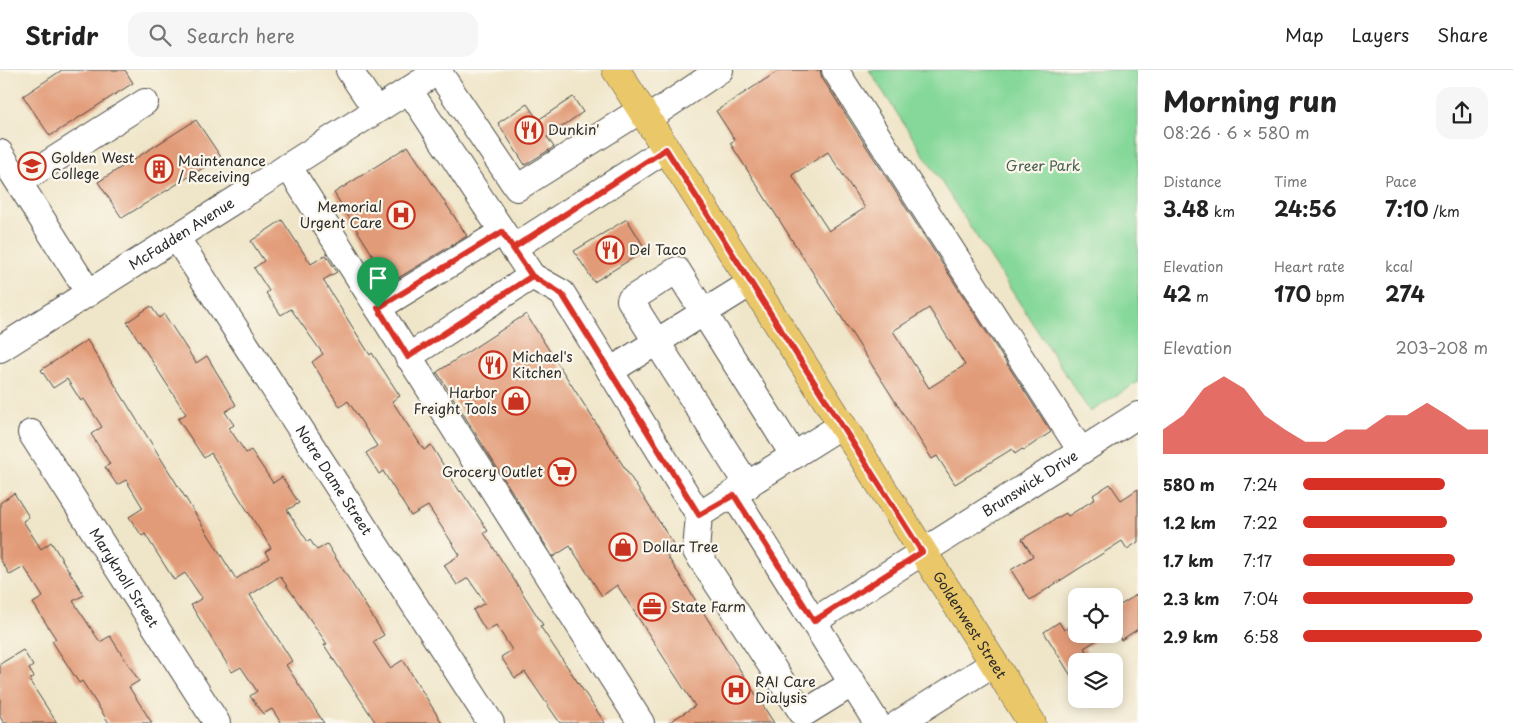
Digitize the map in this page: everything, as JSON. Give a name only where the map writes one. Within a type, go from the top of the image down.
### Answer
[{"type":"main road","name":"Goldenwest Street","points":[[616,70],[1032,723]]},
{"type":"street","points":[[349,70],[376,110]]},
{"type":"street","points":[[503,233],[517,188],[720,70]]},
{"type":"street","points":[[835,70],[1081,451]]},
{"type":"street","points":[[439,71],[517,188]]},
{"type":"street","name":"McFadden Avenue","points":[[0,350],[439,71]]},
{"type":"street","points":[[409,90],[532,276],[562,294],[610,370],[699,515],[696,551],[803,714],[852,683]]},
{"type":"street","points":[[19,182],[145,102]]},
{"type":"street","points":[[378,308],[503,233],[666,149]]},
{"type":"street","points":[[0,153],[89,293]]},
{"type":"street","points":[[288,166],[641,723]]},
{"type":"street","name":"Notre Dame Street","points":[[176,237],[490,723]]},
{"type":"street","points":[[794,456],[677,270],[630,300],[741,490],[814,621],[877,723]]},
{"type":"street","points":[[408,357],[532,276]]},
{"type":"street","points":[[610,370],[751,282]]},
{"type":"street","name":"Brunswick Drive","points":[[814,621],[1138,415]]},
{"type":"street","points":[[699,515],[842,425]]},
{"type":"street","name":"Maryknoll Street","points":[[31,432],[217,723]]},
{"type":"street","points":[[899,723],[994,663]]},
{"type":"green space","name":"Greer Park","points":[[869,70],[1138,70],[1138,382],[1090,412]]},
{"type":"building","points":[[62,70],[125,70],[133,83],[50,136],[23,96]]},
{"type":"building","points":[[780,70],[820,70],[822,78],[1051,432],[1015,454],[1012,449],[955,484],[937,456],[932,459],[730,143],[735,140],[716,111]],"holes":[[[828,152],[865,208],[829,231],[792,175]],[[929,308],[965,365],[929,388],[893,331]]]},
{"type":"building","name":"Dunkin'","points":[[573,97],[583,112],[547,137],[554,147],[525,165],[498,123],[527,104],[538,120]]},
{"type":"building","name":"Maintenance / Receiving","points":[[196,120],[221,157],[122,218],[98,182]]},
{"type":"building","name":"Memorial Urgent Care","points":[[408,146],[467,236],[390,283],[334,193]]},
{"type":"building","name":"Del Taco","points":[[627,219],[646,250],[594,282],[574,251]]},
{"type":"building","points":[[282,220],[311,264],[326,255],[337,272],[323,280],[370,355],[372,353],[400,396],[392,401],[424,450],[431,445],[460,492],[488,531],[484,533],[543,625],[540,626],[605,723],[560,723],[525,672],[515,678],[501,657],[512,650],[496,625],[486,631],[473,610],[485,603],[468,578],[457,585],[444,565],[460,555],[428,506],[411,516],[383,471],[379,474],[366,453],[377,446],[348,401],[340,407],[312,362],[323,354],[291,309],[281,315],[266,293],[269,291],[254,268],[264,261],[251,241]]},
{"type":"building","points":[[151,306],[159,318],[164,314],[196,363],[207,356],[236,405],[225,412],[234,425],[229,428],[246,453],[251,450],[273,483],[282,477],[299,503],[287,510],[308,542],[310,540],[317,550],[327,544],[384,635],[373,642],[390,668],[403,660],[442,723],[376,723],[324,645],[327,644],[280,576],[250,595],[292,661],[286,665],[324,723],[281,723],[272,709],[263,714],[250,696],[257,691],[241,667],[232,672],[191,605],[202,598],[185,573],[174,580],[145,534],[142,536],[129,517],[143,508],[126,480],[117,485],[105,467],[110,464],[91,434],[102,427],[84,399],[81,401],[67,379],[53,388],[41,370],[87,340],[236,579],[269,558],[265,552],[271,548],[211,453],[204,458],[178,419],[186,414],[127,322]]},
{"type":"building","points":[[526,314],[676,548],[666,554],[774,723],[668,723],[695,706],[617,585],[602,596],[570,546],[553,557],[437,372]]},
{"type":"building","points":[[1110,484],[1121,500],[1138,489],[1138,542],[1127,549],[1122,541],[1030,600],[1011,570],[1033,556],[1022,539],[1066,513],[1068,516],[1095,499],[1093,495]]},
{"type":"building","points":[[14,493],[29,517],[23,521],[41,549],[51,542],[84,595],[73,601],[100,642],[110,636],[139,681],[129,687],[152,723],[109,723],[82,681],[79,683],[52,641],[56,639],[33,603],[43,597],[24,567],[10,575],[0,559],[0,503]]},
{"type":"building","points":[[1138,594],[1138,629],[1123,639],[1123,603]]},
{"type":"building","points":[[1059,622],[1064,630],[1068,628],[1068,643],[1092,643],[1084,648],[1087,652],[1085,653],[1068,653],[1068,671],[1044,632]]},
{"type":"building","points":[[23,650],[33,666],[29,669],[34,677],[29,680],[57,723],[4,723],[0,717],[0,664]]},
{"type":"place","name":"Dunkin'","points":[[529,130]]},
{"type":"place","name":"Golden West College","points":[[32,166]]},
{"type":"place","name":"Maintenance / Receiving","points":[[159,169]]},
{"type":"place","name":"Memorial Urgent Care","points":[[401,215]]},
{"type":"place","name":"Del Taco","points":[[610,250]]},
{"type":"place","name":"Michael's Kitchen","points":[[493,365]]},
{"type":"place","name":"Harbor Freight Tools","points":[[516,401]]},
{"type":"place","name":"Grocery Outlet","points":[[562,472]]},
{"type":"place","name":"Dollar Tree","points":[[623,547]]},
{"type":"place","name":"State Farm","points":[[652,607]]},
{"type":"place","name":"RAI Care Dialysis","points":[[736,690]]},
{"type":"route","points":[[378,308],[408,357],[532,276],[513,248],[666,149],[922,552],[814,621],[734,495],[699,515],[562,294],[532,276],[502,232],[378,308]]}]
